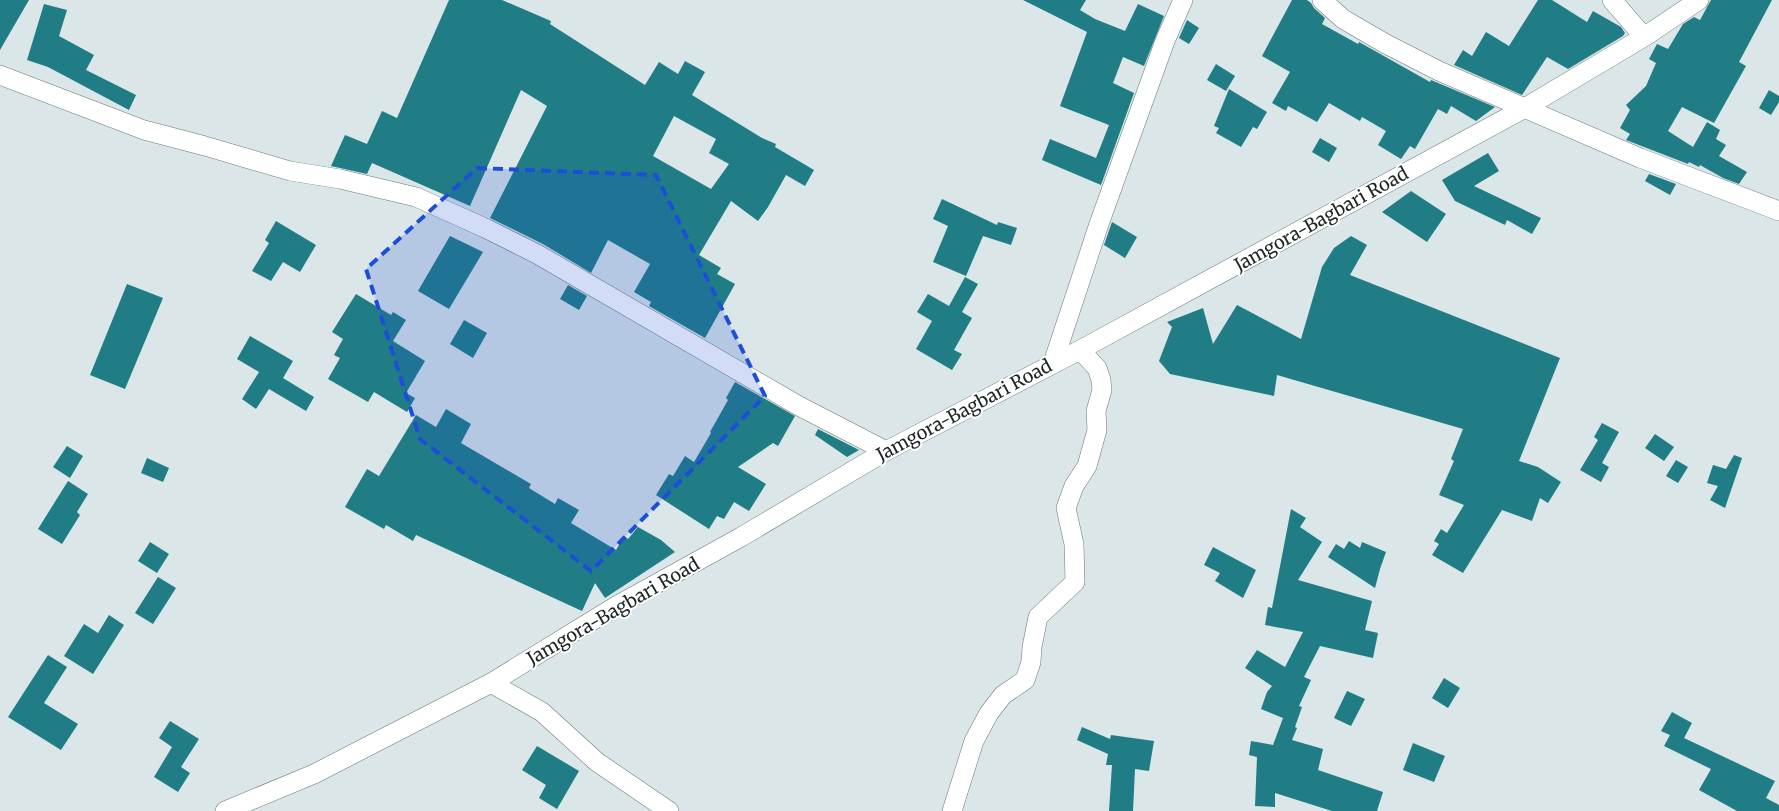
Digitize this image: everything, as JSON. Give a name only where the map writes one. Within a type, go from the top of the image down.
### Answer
[{"type":"street","points":[[1053,363],[1102,214],[1165,41],[1183,0]]},
{"type":"street","points":[[1322,0],[1343,18],[1386,44],[1439,71],[1523,109],[1640,158],[1779,211]]},
{"type":"street","points":[[1612,0],[1644,37]]},
{"type":"street","name":"Jamgora-Bagbari Road","points":[[225,811],[314,774],[491,683],[616,606],[741,537],[886,451],[1080,350],[1523,109],[1644,37],[1699,0]]},
{"type":"street","points":[[0,75],[144,130],[290,171],[340,179],[416,197],[537,254],[799,406],[886,451]]},
{"type":"street","points":[[952,811],[974,741],[989,713],[1003,695],[1024,680],[1031,662],[1038,617],[1075,582],[1074,544],[1066,508],[1074,486],[1087,466],[1097,430],[1096,411],[1102,390],[1097,368],[1080,350]]},
{"type":"street","points":[[491,683],[542,712],[597,762],[669,811]]},
{"type":"highlighted area","points":[[477,168],[656,175],[765,396],[591,571],[420,439],[366,269]]},
{"type":"building","points":[[0,0],[29,0],[0,50]]},
{"type":"building","points":[[449,0],[502,0],[551,21],[550,24],[645,85],[659,62],[678,74],[685,61],[705,72],[692,95],[762,138],[776,144],[775,147],[814,170],[805,186],[786,175],[758,221],[731,201],[699,255],[721,268],[717,274],[735,284],[705,338],[649,306],[651,302],[634,292],[650,264],[608,240],[591,273],[543,244],[490,218],[547,106],[521,90],[470,206],[372,163],[367,174],[331,166],[345,135],[367,144],[382,111],[397,118]],"holes":[[[674,116],[716,139],[709,153],[729,164],[711,189],[653,156]]]},
{"type":"building","points":[[1023,0],[1086,0],[1080,10],[1095,19],[1125,31],[1138,4],[1164,16],[1144,66],[1123,57],[1113,83],[1134,93],[1101,185],[1042,160],[1050,139],[1096,158],[1109,125],[1060,106],[1087,32]]},
{"type":"building","points":[[1292,0],[1307,0],[1325,18],[1322,24],[1358,44],[1359,42],[1430,82],[1431,80],[1495,107],[1476,121],[1451,106],[1447,114],[1438,109],[1415,149],[1410,146],[1401,159],[1378,145],[1386,131],[1362,117],[1360,121],[1329,103],[1317,122],[1288,106],[1286,111],[1272,103],[1290,72],[1262,56]]},
{"type":"building","points":[[1538,0],[1552,0],[1587,22],[1593,11],[1621,27],[1625,33],[1568,69],[1547,57],[1522,95],[1454,65],[1463,50],[1472,56],[1486,32],[1509,46]]},
{"type":"building","points":[[1711,0],[1772,0],[1739,62],[1746,66],[1714,123],[1682,107],[1668,131],[1693,147],[1707,122],[1720,130],[1716,139],[1726,145],[1719,156],[1747,172],[1739,184],[1723,178],[1700,165],[1699,167],[1689,162],[1688,164],[1626,140],[1630,134],[1620,128],[1630,110],[1626,105],[1646,86],[1656,63],[1649,59],[1657,44],[1668,49],[1683,24],[1694,17],[1700,20]]},
{"type":"building","points":[[44,4],[67,10],[59,36],[94,55],[86,70],[136,95],[129,110],[48,67],[27,60]]},
{"type":"building","points":[[1187,20],[1199,28],[1189,44],[1179,38]]},
{"type":"building","points":[[1216,64],[1235,76],[1226,91],[1207,80]]},
{"type":"building","points":[[1229,89],[1267,112],[1257,129],[1253,127],[1241,147],[1216,133],[1219,128],[1214,126]]},
{"type":"building","points":[[1769,90],[1779,96],[1779,102],[1771,115],[1759,108]]},
{"type":"building","points":[[1320,138],[1337,148],[1329,162],[1312,152]]},
{"type":"building","points":[[1488,153],[1499,171],[1474,186],[1541,218],[1532,234],[1507,220],[1505,225],[1455,201],[1442,180]]},
{"type":"building","points":[[1649,174],[1676,184],[1670,195],[1645,181]]},
{"type":"building","points":[[1411,191],[1446,214],[1427,242],[1382,212]]},
{"type":"building","points":[[942,199],[997,225],[998,222],[1017,228],[1011,245],[983,236],[966,276],[933,262],[948,226],[933,219]]},
{"type":"building","points":[[276,221],[316,245],[300,272],[283,262],[271,281],[252,271],[269,243],[265,240]]},
{"type":"building","points":[[1112,222],[1137,237],[1125,258],[1104,245]]},
{"type":"building","points":[[450,236],[483,252],[449,309],[418,291]]},
{"type":"building","points":[[1351,236],[1367,245],[1350,275],[1560,358],[1519,461],[1538,467],[1561,482],[1548,503],[1540,498],[1532,521],[1502,510],[1463,573],[1432,555],[1439,544],[1434,541],[1441,529],[1447,533],[1464,505],[1439,495],[1454,461],[1451,459],[1463,429],[1277,375],[1274,396],[1170,374],[1159,361],[1172,327],[1167,322],[1203,308],[1213,344],[1237,305],[1301,339],[1322,267],[1334,248]]},
{"type":"building","points":[[965,277],[978,284],[962,312],[972,318],[954,350],[962,354],[952,370],[916,349],[932,321],[917,312],[928,294],[949,306]]},
{"type":"building","points":[[127,284],[163,298],[125,389],[90,375]]},
{"type":"building","points":[[568,285],[587,296],[579,310],[560,299]]},
{"type":"building","points":[[356,294],[391,315],[393,312],[406,320],[393,341],[425,361],[406,393],[415,398],[407,412],[374,392],[368,402],[328,379],[340,358],[334,355],[343,339],[332,332]]},
{"type":"building","points":[[464,320],[487,333],[473,358],[450,344]]},
{"type":"building","points":[[250,336],[293,361],[283,378],[314,397],[306,411],[269,389],[256,409],[242,399],[259,372],[237,359]]},
{"type":"building","points":[[735,382],[795,416],[778,446],[773,443],[738,467],[766,484],[749,511],[734,502],[724,519],[717,516],[709,529],[656,495],[669,474],[673,476],[685,456],[694,462],[728,400],[726,398]]},
{"type":"building","points":[[446,409],[471,424],[461,443],[531,484],[529,488],[555,504],[558,498],[579,510],[571,523],[616,550],[624,536],[628,539],[638,527],[661,540],[675,552],[605,598],[595,583],[582,611],[416,535],[413,541],[386,525],[384,529],[345,507],[367,469],[379,476],[416,415],[436,427]]},
{"type":"building","points":[[1602,423],[1619,432],[1602,463],[1609,467],[1601,482],[1580,470],[1598,440],[1594,437]]},
{"type":"building","points":[[818,429],[859,450],[847,457],[815,435]]},
{"type":"building","points":[[1655,434],[1674,447],[1664,461],[1645,448]]},
{"type":"building","points":[[67,446],[83,456],[70,478],[53,467]]},
{"type":"building","points":[[1734,455],[1742,458],[1725,508],[1710,500],[1718,486],[1707,483],[1713,465],[1726,469]]},
{"type":"building","points":[[147,458],[169,468],[163,482],[141,473]]},
{"type":"building","points":[[1676,460],[1688,467],[1678,483],[1666,476]]},
{"type":"building","points":[[68,481],[88,494],[77,512],[80,515],[62,544],[38,529]]},
{"type":"building","points":[[1291,509],[1306,518],[1300,527],[1322,542],[1298,580],[1372,601],[1365,630],[1378,633],[1373,658],[1320,646],[1304,677],[1311,680],[1299,706],[1302,707],[1292,740],[1323,749],[1318,770],[1383,792],[1377,811],[1332,811],[1275,793],[1275,807],[1255,806],[1257,757],[1249,755],[1251,741],[1273,745],[1283,718],[1261,709],[1267,692],[1272,686],[1245,668],[1257,650],[1285,667],[1303,632],[1265,625],[1268,607],[1272,608]]},
{"type":"building","points":[[1349,541],[1360,548],[1362,542],[1386,552],[1375,588],[1328,557],[1336,544],[1344,549]]},
{"type":"building","points":[[150,542],[169,554],[157,573],[138,561]]},
{"type":"building","points":[[1213,547],[1256,570],[1243,598],[1215,581],[1220,573],[1204,565]]},
{"type":"building","points":[[158,577],[176,588],[153,624],[135,613]]},
{"type":"building","points":[[109,615],[124,625],[93,674],[64,656],[84,624],[98,633]]},
{"type":"building","points":[[48,655],[67,667],[44,703],[78,724],[61,750],[8,717]]},
{"type":"building","points":[[1444,678],[1460,688],[1448,708],[1432,698]]},
{"type":"building","points":[[1347,691],[1365,699],[1351,726],[1334,718]]},
{"type":"building","points":[[1672,712],[1692,723],[1684,738],[1775,781],[1766,798],[1779,805],[1779,811],[1737,811],[1699,790],[1711,769],[1664,746],[1670,735],[1661,731]]},
{"type":"building","points":[[170,721],[199,739],[181,767],[190,773],[178,792],[154,777],[172,747],[159,738]]},
{"type":"building","points":[[1082,727],[1110,739],[1111,735],[1154,741],[1149,771],[1135,769],[1133,811],[1109,811],[1112,765],[1106,765],[1108,754],[1077,740]]},
{"type":"building","points":[[1413,743],[1445,756],[1434,782],[1403,770]]},
{"type":"building","points":[[537,746],[579,771],[557,809],[539,798],[546,785],[522,770]]}]
